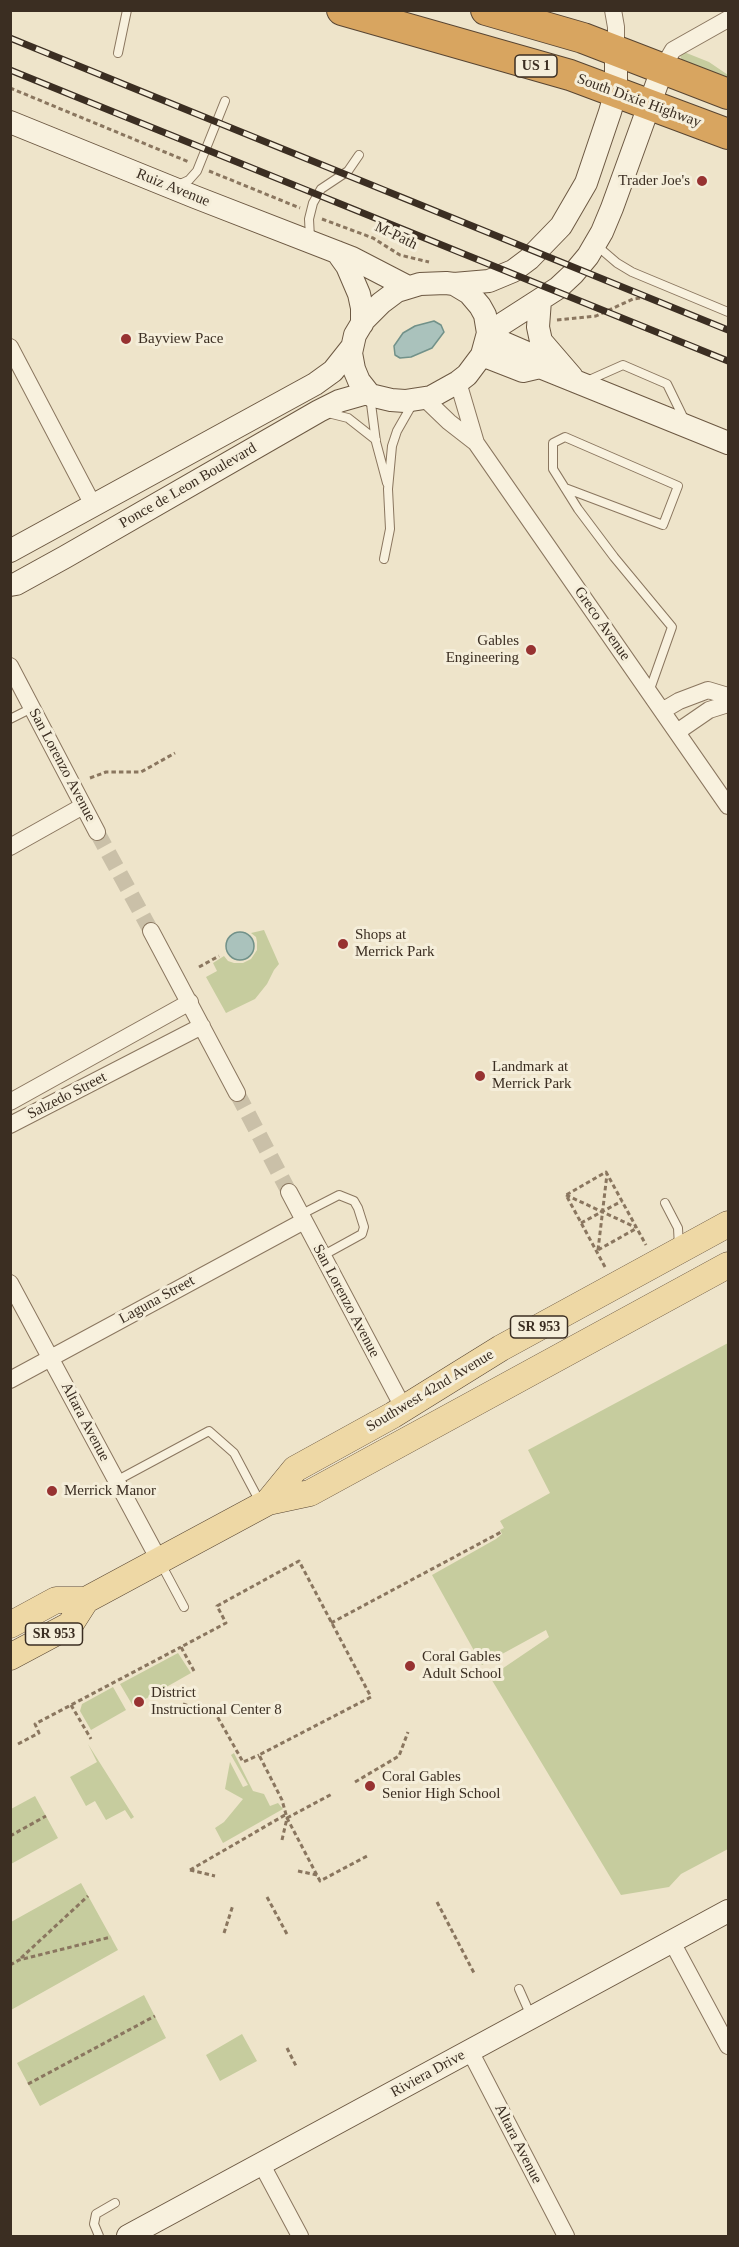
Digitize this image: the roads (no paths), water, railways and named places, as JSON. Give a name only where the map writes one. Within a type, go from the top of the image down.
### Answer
[{"type":"highway","name":"South Dixie Highway","points":[[342,10],[570,75],[729,134]]},
{"type":"highway","points":[[486,10],[583,38],[729,94]]},
{"type":"main road","name":"Southwest 42nd Avenue","points":[[265,1504],[295,1469],[404,1409],[501,1348],[729,1224]]},
{"type":"main road","name":"Southwest 42nd Avenue","points":[[10,1658],[70,1625],[87,1600],[159,1560],[265,1504],[310,1493],[729,1265]]},
{"type":"main road","name":"Southwest 42nd Avenue","points":[[10,1625],[56,1600],[87,1600]]},
{"type":"street","points":[[613,10],[616,27],[616,91],[586,183],[571,211],[552,237],[529,259],[500,278],[477,283],[434,283],[408,287],[381,303],[362,324],[352,347],[354,369],[368,394],[391,400],[419,400],[445,390],[471,370],[486,342],[573,274],[595,245],[612,208],[663,67],[674,50],[729,19]]},
{"type":"street","name":"Ruiz Avenue","points":[[10,122],[352,258],[408,287]]},
{"type":"street","points":[[337,252],[347,266],[359,294],[362,324]]},
{"type":"street","points":[[454,284],[469,293],[480,306],[486,342],[523,371],[540,367],[729,443]]},
{"type":"street","points":[[540,300],[538,327],[541,340],[553,357],[578,382]]},
{"type":"street","points":[[10,347],[93,505]]},
{"type":"street","name":"Ponce de Leon Boulevard","points":[[10,551],[315,384],[333,371],[352,347]]},
{"type":"street","name":"Greco Avenue","points":[[458,382],[476,443]]},
{"type":"street","name":"Ponce de Leon Boulevard","points":[[10,585],[16,584],[65,557],[319,411],[339,401],[368,394]]},
{"type":"street","name":"Greco Avenue","points":[[419,400],[476,443],[729,806]]},
{"type":"street","name":"San Lorenzo Avenue","points":[[10,666],[97,832]]},
{"type":"street","points":[[662,711],[708,690],[729,696]]},
{"type":"street","points":[[677,732],[709,710],[729,704]]},
{"type":"street","points":[[10,847],[83,807]]},
{"type":"street","points":[[151,931],[237,1094]]},
{"type":"street","name":"Salzedo Street","points":[[10,1101],[190,1002]]},
{"type":"street","name":"Salzedo Street","points":[[10,1125],[202,1026]]},
{"type":"street","name":"Salzedo Street","points":[[112,1045],[124,1067]]},
{"type":"street","name":"San Lorenzo Avenue","points":[[289,1192],[404,1409]]},
{"type":"street","name":"Laguna Street","points":[[10,1380],[302,1218]]},
{"type":"street","name":"Altara Avenue","points":[[10,1283],[159,1560]]},
{"type":"street","name":"Riviera Drive","points":[[128,2236],[729,1911]]},
{"type":"street","points":[[672,1942],[729,2046]]},
{"type":"street","name":"Altara Avenue","points":[[470,2051],[566,2236]]},
{"type":"street","points":[[262,2165],[300,2236]]},
{"type":"lane","points":[[118,52],[127,10]]},
{"type":"lane","points":[[172,188],[189,180],[197,171],[225,101]]},
{"type":"lane","points":[[310,242],[309,219],[321,189],[353,166],[359,155]]},
{"type":"lane","points":[[595,245],[632,272],[729,312]]},
{"type":"lane","points":[[578,382],[623,365],[667,384],[688,426]]},
{"type":"lane","points":[[368,394],[388,489]]},
{"type":"lane","points":[[384,558],[390,529],[388,489],[394,439],[405,416],[419,400]]},
{"type":"lane","points":[[319,411],[348,418],[376,440]]},
{"type":"lane","points":[[565,488],[663,525],[678,486],[565,437],[553,443],[553,468],[565,488],[614,557],[672,627],[649,692]]},
{"type":"lane","points":[[10,719],[32,708]]},
{"type":"lane","points":[[302,1218],[339,1195],[347,1196],[358,1208],[364,1227],[362,1234],[322,1256]]},
{"type":"lane","points":[[665,1203],[678,1228],[678,1250]]},
{"type":"lane","points":[[116,1481],[209,1431],[234,1453],[265,1504]]},
{"type":"lane","points":[[159,1560],[184,1607]]},
{"type":"lane","points":[[519,1989],[532,2018]]},
{"type":"lane","points":[[99,2236],[94,2224],[96,2214],[115,2203]]},
{"type":"water","points":[[434,321],[441,325],[444,332],[432,348],[411,357],[400,358],[395,355],[394,346],[403,333],[415,326]]},
{"type":"water","points":[[240,932],[250,936],[254,946],[250,956],[240,960],[230,956],[226,946],[230,936]]},
{"type":"tunnel","points":[[97,832],[151,931]]},
{"type":"tunnel","points":[[237,1093],[289,1192]]},
{"type":"railway","points":[[10,38],[728,330]]},
{"type":"railway","points":[[10,70],[728,361]]},
{"type":"place","name":"Trader Joe's","points":[[702,181]]},
{"type":"place","name":"Bayview Pace","points":[[126,339]]},
{"type":"place","name":"Gables Engineering","points":[[531,650]]},
{"type":"place","name":"Shops at Merrick Park","points":[[343,944]]},
{"type":"place","name":"Landmark at Merrick Park","points":[[480,1076]]},
{"type":"place","name":"Merrick Manor","points":[[52,1491]]},
{"type":"place","name":"Coral Gables Adult School","points":[[410,1666]]},
{"type":"place","name":"District Instructional Center 8","points":[[139,1702]]},
{"type":"place","name":"Coral Gables Senior High School","points":[[370,1786]]}]
